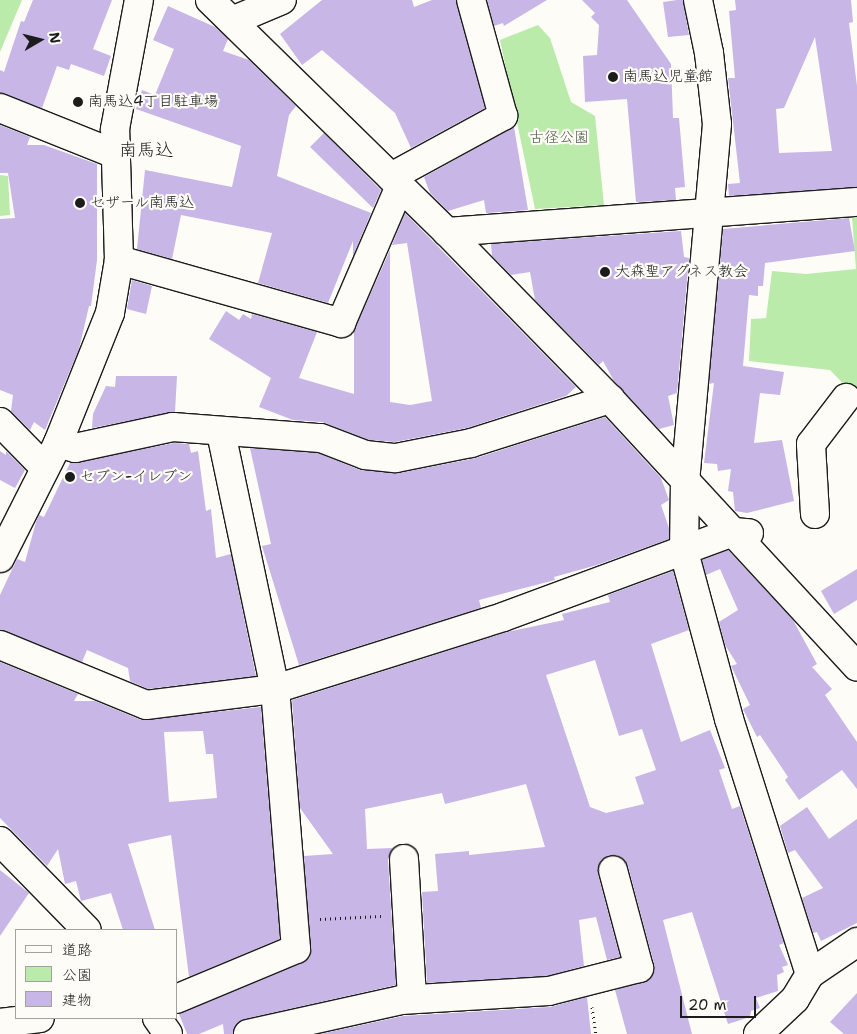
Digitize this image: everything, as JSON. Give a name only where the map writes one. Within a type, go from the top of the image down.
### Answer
[{"type":"street","points":[[0,558],[58,443],[105,329],[119,260],[114,154],[115,129],[139,0]]},
{"type":"street","points":[[210,0],[447,232],[610,399],[685,480],[746,533],[857,667]]},
{"type":"street","points":[[232,21],[282,0]]},
{"type":"street","points":[[119,260],[341,323],[395,181],[502,116],[471,0]]},
{"type":"street","points":[[698,0],[709,53],[717,124],[707,216],[685,480],[684,552],[729,719],[810,974]]},
{"type":"street","points":[[0,108],[114,154]]},
{"type":"street","points":[[447,232],[707,216],[857,202]]},
{"type":"street","points":[[815,514],[811,444],[846,398]]},
{"type":"street","points":[[58,443],[75,448],[173,427],[321,438],[365,455],[396,458],[471,443],[610,399]]},
{"type":"street","points":[[0,422],[45,468]]},
{"type":"street","points":[[178,998],[296,950],[296,920],[275,689],[221,432]]},
{"type":"street","points":[[0,645],[146,705],[275,689],[504,617],[684,552],[746,533]]},
{"type":"street","points":[[0,841],[86,929]]},
{"type":"street","points":[[404,859],[412,999]]},
{"type":"street","points":[[248,1034],[325,1015],[412,999],[549,991],[639,968],[613,870]]},
{"type":"street","points":[[758,1034],[795,1000],[810,974],[857,942]]},
{"type":"street","points":[[0,1023],[32,1019]]},
{"type":"street","points":[[158,1019],[168,1034]]},
{"type":"path","points":[[296,920],[407,914]]},
{"type":"green space","points":[[0,0],[22,0],[0,52]]},
{"type":"green space","name":"古径公園","points":[[538,25],[550,38],[571,102],[595,116],[604,205],[535,209],[500,40]]},
{"type":"green space","points":[[0,175],[8,176],[10,215],[0,216]]},
{"type":"green space","points":[[857,216],[857,398],[830,370],[749,361],[751,319],[766,318],[772,271],[806,274],[856,269],[852,217]]},
{"type":"building","points":[[33,0],[112,0],[93,49],[111,56],[104,76],[71,64],[69,70],[57,66],[42,108],[0,93],[0,70],[4,72],[21,21],[24,22]]},
{"type":"building","points":[[322,0],[412,0],[414,7],[432,0],[456,0],[485,108],[411,148],[395,113],[322,50],[302,65],[280,34]]},
{"type":"building","points":[[487,0],[547,0],[504,26],[503,23],[494,26]]},
{"type":"building","points":[[582,0],[627,0],[671,64],[673,118],[679,118],[685,187],[675,188],[676,200],[636,202],[627,99],[585,102],[583,56],[597,55],[599,25],[591,17],[595,13]]},
{"type":"building","points":[[683,0],[689,35],[668,37],[663,2]]},
{"type":"building","points":[[735,0],[851,0],[853,22],[849,23],[857,86],[857,187],[729,196],[728,184],[740,183],[728,78],[735,78],[729,11],[736,10]],"holes":[[[815,37],[832,151],[779,153],[776,109],[784,108]]]},
{"type":"building","points":[[168,6],[215,27],[228,39],[223,51],[249,60],[296,106],[289,115],[277,176],[371,213],[353,256],[353,241],[328,303],[258,283],[272,233],[181,215],[172,259],[137,249],[145,170],[232,187],[241,146],[136,109],[142,90],[155,95],[174,49],[153,40]]},
{"type":"building","points":[[0,125],[30,137],[27,145],[44,145],[97,164],[97,260],[91,306],[89,306],[79,349],[45,430],[34,422],[30,430],[11,411],[13,395],[0,390],[0,219],[15,218],[8,173],[0,173]]},
{"type":"building","points":[[514,127],[528,210],[486,213],[484,200],[448,211],[430,193],[424,177]]},
{"type":"building","points":[[324,133],[381,190],[373,208],[310,147]]},
{"type":"building","points":[[405,213],[576,387],[566,396],[467,428],[395,442],[369,440],[322,422],[293,420],[259,407],[271,378],[209,339],[226,311],[239,320],[243,314],[251,319],[252,314],[317,332],[299,378],[354,394],[354,331],[390,250],[390,402],[410,405],[432,401],[407,243],[392,245]]},
{"type":"building","points":[[849,218],[855,251],[765,263],[763,286],[758,286],[758,296],[749,295],[743,366],[784,372],[780,395],[760,393],[754,443],[782,440],[794,501],[747,513],[735,511],[733,492],[728,491],[731,469],[718,471],[717,464],[704,463],[714,383],[709,384],[723,229]]},
{"type":"building","points":[[681,231],[684,257],[689,258],[677,393],[668,396],[674,425],[659,429],[614,381],[603,361],[599,365],[535,300],[530,272],[511,275],[492,256],[491,244]]},
{"type":"building","points":[[132,280],[152,286],[146,314],[127,309]]},
{"type":"building","points":[[116,376],[177,376],[175,412],[92,428],[93,414],[106,386],[115,387]]},
{"type":"building","points":[[605,417],[661,478],[669,500],[661,505],[669,528],[669,539],[597,565],[554,577],[555,580],[479,600],[481,608],[299,665],[262,546],[271,544],[250,448],[318,453],[360,470],[399,473],[476,458]]},
{"type":"building","points":[[174,443],[189,444],[191,453],[198,451],[206,511],[211,509],[216,558],[231,554],[256,676],[148,689],[130,681],[128,668],[87,650],[82,662],[0,630],[0,595],[17,559],[25,562],[39,515],[44,517],[70,463]]},
{"type":"building","points":[[0,451],[6,455],[6,451],[25,470],[15,488],[0,480]]},
{"type":"building","points":[[728,550],[793,620],[817,664],[812,667],[832,689],[825,695],[857,742],[857,789],[842,770],[799,800],[785,780],[788,777],[760,735],[757,737],[743,709],[750,705],[731,666],[737,664],[725,645],[719,622],[738,610],[720,569],[706,575],[702,560]]},
{"type":"building","points":[[857,569],[857,600],[834,614],[821,591]]},
{"type":"building","points":[[673,571],[689,630],[651,644],[681,742],[710,730],[725,768],[719,770],[732,809],[740,806],[784,943],[779,945],[788,965],[782,967],[784,972],[777,975],[778,991],[756,998],[760,1008],[751,1011],[750,1017],[728,1024],[692,912],[663,920],[692,1034],[627,1034],[615,990],[650,979],[654,964],[628,866],[617,855],[602,859],[598,874],[620,957],[607,960],[596,917],[579,920],[584,966],[547,976],[427,983],[422,892],[438,891],[435,854],[469,851],[469,855],[545,847],[526,784],[445,804],[442,793],[365,809],[367,849],[392,848],[388,860],[396,985],[245,1019],[237,1023],[233,1034],[224,1034],[223,1024],[199,1034],[187,1034],[179,1014],[302,963],[310,957],[304,856],[333,854],[300,808],[292,700],[507,632],[564,620],[562,614],[610,602],[608,595]],"holes":[[[595,660],[619,736],[642,729],[656,770],[635,777],[644,804],[606,813],[590,807],[546,675]]]},
{"type":"building","points":[[0,662],[78,694],[74,701],[95,701],[141,720],[261,707],[280,939],[189,977],[171,835],[128,844],[155,929],[123,929],[111,893],[81,901],[76,881],[65,884],[58,849],[47,866],[0,818]],"holes":[[[203,731],[206,754],[213,754],[217,798],[169,802],[164,732]]]},
{"type":"building","points":[[807,807],[829,839],[857,819],[857,923],[821,941],[817,932],[813,933],[802,898],[823,888],[795,850],[788,853],[780,826]]},
{"type":"building","points":[[0,870],[29,893],[0,936]]},
{"type":"building","points":[[857,993],[857,1034],[844,1034],[830,1022]]},
{"type":"building","points":[[587,997],[591,1034],[320,1034],[403,1016],[550,1007]]},
{"type":"place","name":"南馬込児童館","points":[[613,77]]},
{"type":"place","name":"南馬込4丁目駐車場","points":[[78,102]]},
{"type":"place","name":"セザール南馬込","points":[[80,203]]},
{"type":"place","name":"大森聖アグネス教会","points":[[605,272]]},
{"type":"place","name":"セブン-イレブン","points":[[70,477]]},
{"type":"district","name":"南馬込","points":[[146,150]]}]
